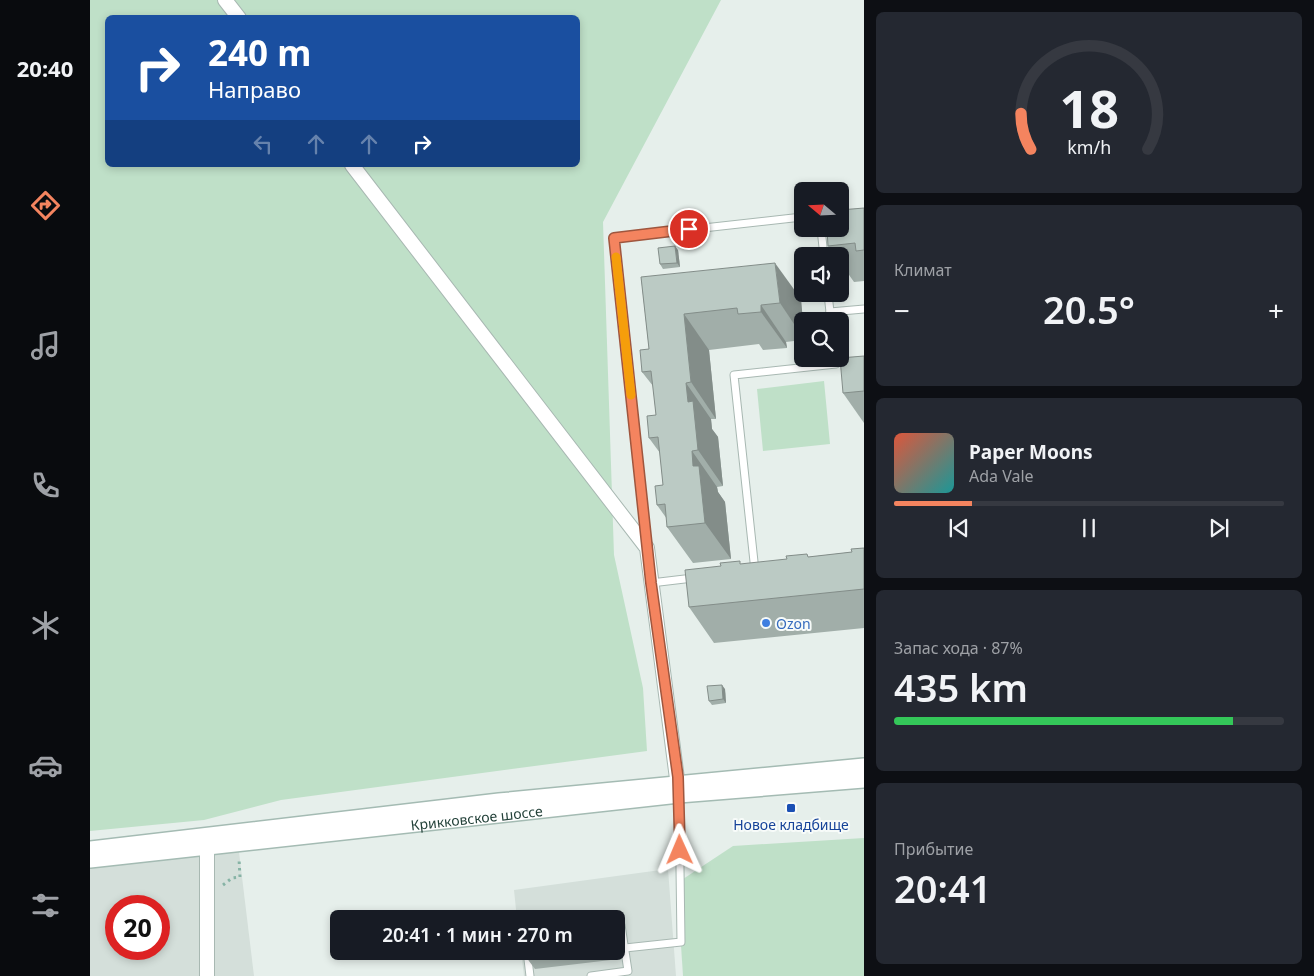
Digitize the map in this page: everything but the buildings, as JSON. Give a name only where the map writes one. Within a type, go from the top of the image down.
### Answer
[{"type":"main road","points":[[90,849],[499,801],[679,789],[864,766]]},
{"type":"main road","name":"Крикковское шоссе","points":[[90,860],[207,848],[679,789],[864,780]]},
{"type":"street","points":[[225,0],[237,15]]},
{"type":"street","points":[[354,167],[648,548],[679,789]]},
{"type":"street","points":[[207,848],[207,976]]},
{"type":"lane","points":[[648,548],[614,238],[794,218]]},
{"type":"lane","points":[[829,302],[830,312],[864,309]]},
{"type":"lane","points":[[755,572],[734,375],[794,367]]},
{"type":"lane","points":[[746,572],[765,570]]},
{"type":"lane","points":[[651,583],[702,577]]},
{"type":"lane","points":[[590,976],[628,971],[625,948],[681,942],[679,789]]},
{"type":"lane","points":[[528,960],[530,976]]},
{"type":"shaded area","points":[[238,844],[254,976],[90,976],[90,861]]},
{"type":"shaded area","points":[[668,869],[676,976],[524,976],[522,960],[625,960],[625,910],[516,910],[514,890]]},
{"type":"green space","points":[[90,0],[721,0],[603,222],[614,555],[643,688],[647,751],[281,800],[204,820],[90,831]]},
{"type":"green space","points":[[824,381],[830,444],[763,451],[757,389]]},
{"type":"green space","points":[[864,838],[864,976],[683,976],[677,883],[733,846]]},
{"type":"slow traffic","points":[[616,257],[631,395]]},
{"type":"place","name":"Ozon","points":[[766,623]]},
{"type":"place","name":"Новое кладбище","points":[[791,808]]},
{"type":"route","points":[[680,850],[678,777],[651,583],[614,238],[689,229]]}]
